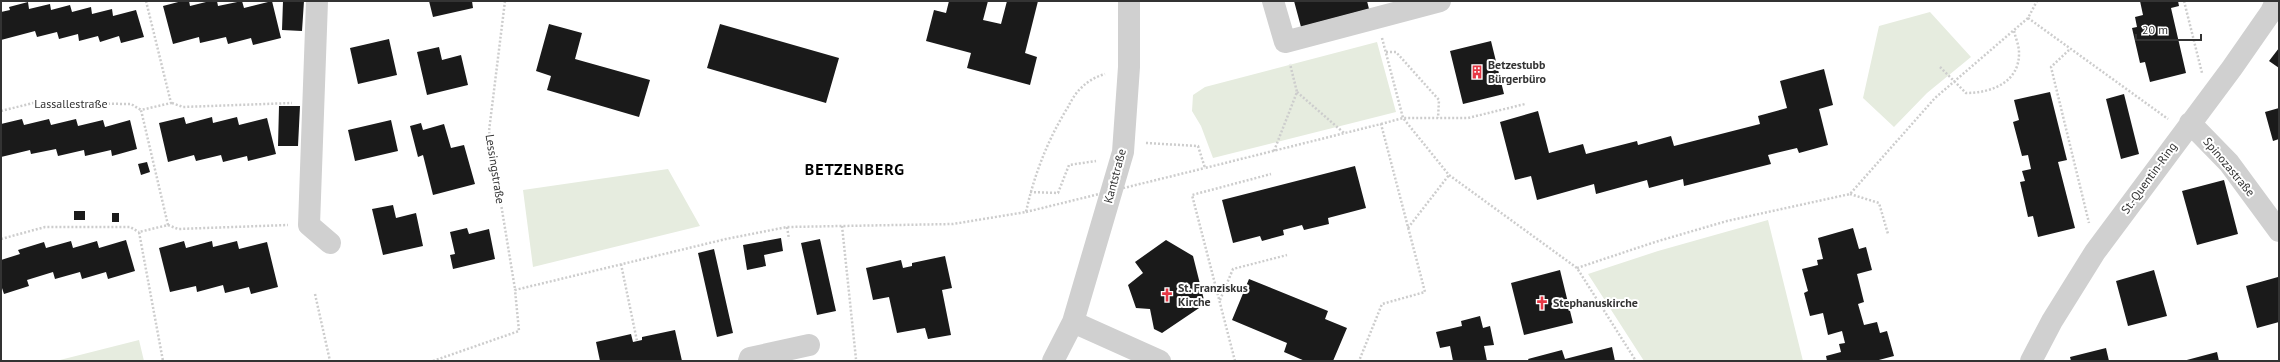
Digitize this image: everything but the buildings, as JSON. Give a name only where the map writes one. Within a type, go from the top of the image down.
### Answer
[{"type":"street","points":[[318,1],[309,225],[330,243]]},
{"type":"street","name":"Kantstraße","points":[[1052,361],[1073,322],[1123,152],[1129,67],[1129,1]]},
{"type":"street","points":[[1273,1],[1285,42],[1440,1]]},
{"type":"street","name":"St.-Quentin-Ring","points":[[2031,361],[2052,322],[2095,252],[2182,123],[2232,68],[2271,12],[2276,1]]},
{"type":"street","name":"Spinozastraße","points":[[2182,123],[2229,162],[2273,211],[2279,231]]},
{"type":"street","points":[[1073,322],[1160,361]]},
{"type":"street","points":[[749,361],[750,358],[809,345]]},
{"type":"path","points":[[146,1],[172,103]]},
{"type":"path","name":"Lessingstraße","points":[[433,361],[519,331],[489,131],[505,1]]},
{"type":"path","points":[[1850,194],[1935,98],[2028,18],[2037,1]]},
{"type":"path","points":[[2184,1],[2202,74]]},
{"type":"path","points":[[2028,18],[2069,50],[2182,123]]},
{"type":"path","points":[[1940,67],[1966,93],[1981,93],[1997,89],[2014,73],[2019,52],[2014,30]]},
{"type":"path","points":[[2069,50],[2051,67],[2089,226]]},
{"type":"path","points":[[1438,118],[1439,100],[1396,52],[1386,52],[1403,118],[1449,175],[1577,268],[1636,361]]},
{"type":"path","points":[[1289,62],[1297,92],[1344,133]]},
{"type":"path","points":[[1026,212],[1030,192],[1044,154],[1060,119],[1078,90],[1093,78],[1106,74]]},
{"type":"path","points":[[1274,151],[1297,92]]},
{"type":"path","name":"Lassallestraße","points":[[1,111],[33,103],[131,104],[141,110]]},
{"type":"path","points":[[168,225],[141,110],[172,103],[183,107],[297,103]]},
{"type":"path","points":[[514,290],[726,239],[787,227],[953,224],[1026,212],[1403,118],[1468,118],[1525,104]]},
{"type":"path","points":[[1359,361],[1382,304],[1425,292],[1382,124]]},
{"type":"path","points":[[1144,143],[1198,146],[1205,168]]},
{"type":"path","points":[[1030,192],[1058,193],[1069,164],[1096,161]]},
{"type":"path","points":[[1235,361],[1192,194],[1271,174]]},
{"type":"path","points":[[1408,228],[1449,175]]},
{"type":"path","points":[[1577,268],[1727,221],[1850,194],[1879,203],[1888,234]]},
{"type":"path","points":[[1,239],[45,227],[130,227],[139,232],[168,225],[178,228],[291,225]]},
{"type":"path","points":[[842,226],[856,359]]},
{"type":"path","points":[[787,227],[789,240]]},
{"type":"path","points":[[139,232],[163,361]]},
{"type":"path","points":[[1220,301],[1232,269],[1287,255]]},
{"type":"path","points":[[621,264],[638,341]]},
{"type":"path","points":[[315,294],[330,361]]},
{"type":"shaded area","points":[[1930,12],[1971,57],[1927,93],[1894,127],[1863,98],[1879,26]]},
{"type":"shaded area","points":[[1377,42],[1396,112],[1213,158],[1201,126],[1192,111],[1193,95],[1205,87]]},
{"type":"shaded area","points":[[668,169],[700,226],[533,267],[523,190]]},
{"type":"shaded area","points":[[1768,220],[1803,361],[1644,361],[1588,274],[1658,251]]},
{"type":"shaded area","points":[[139,340],[144,361],[56,361]]},
{"type":"place","name":"Betzestubb Bürgerbüro","points":[[1477,72]]},
{"type":"place","name":"St. Franziskus Kirche","points":[[1167,295]]},
{"type":"place","name":"Stephanuskirche","points":[[1542,303]]},
{"type":"district","name":"BETZENBERG","points":[[855,169]]}]
